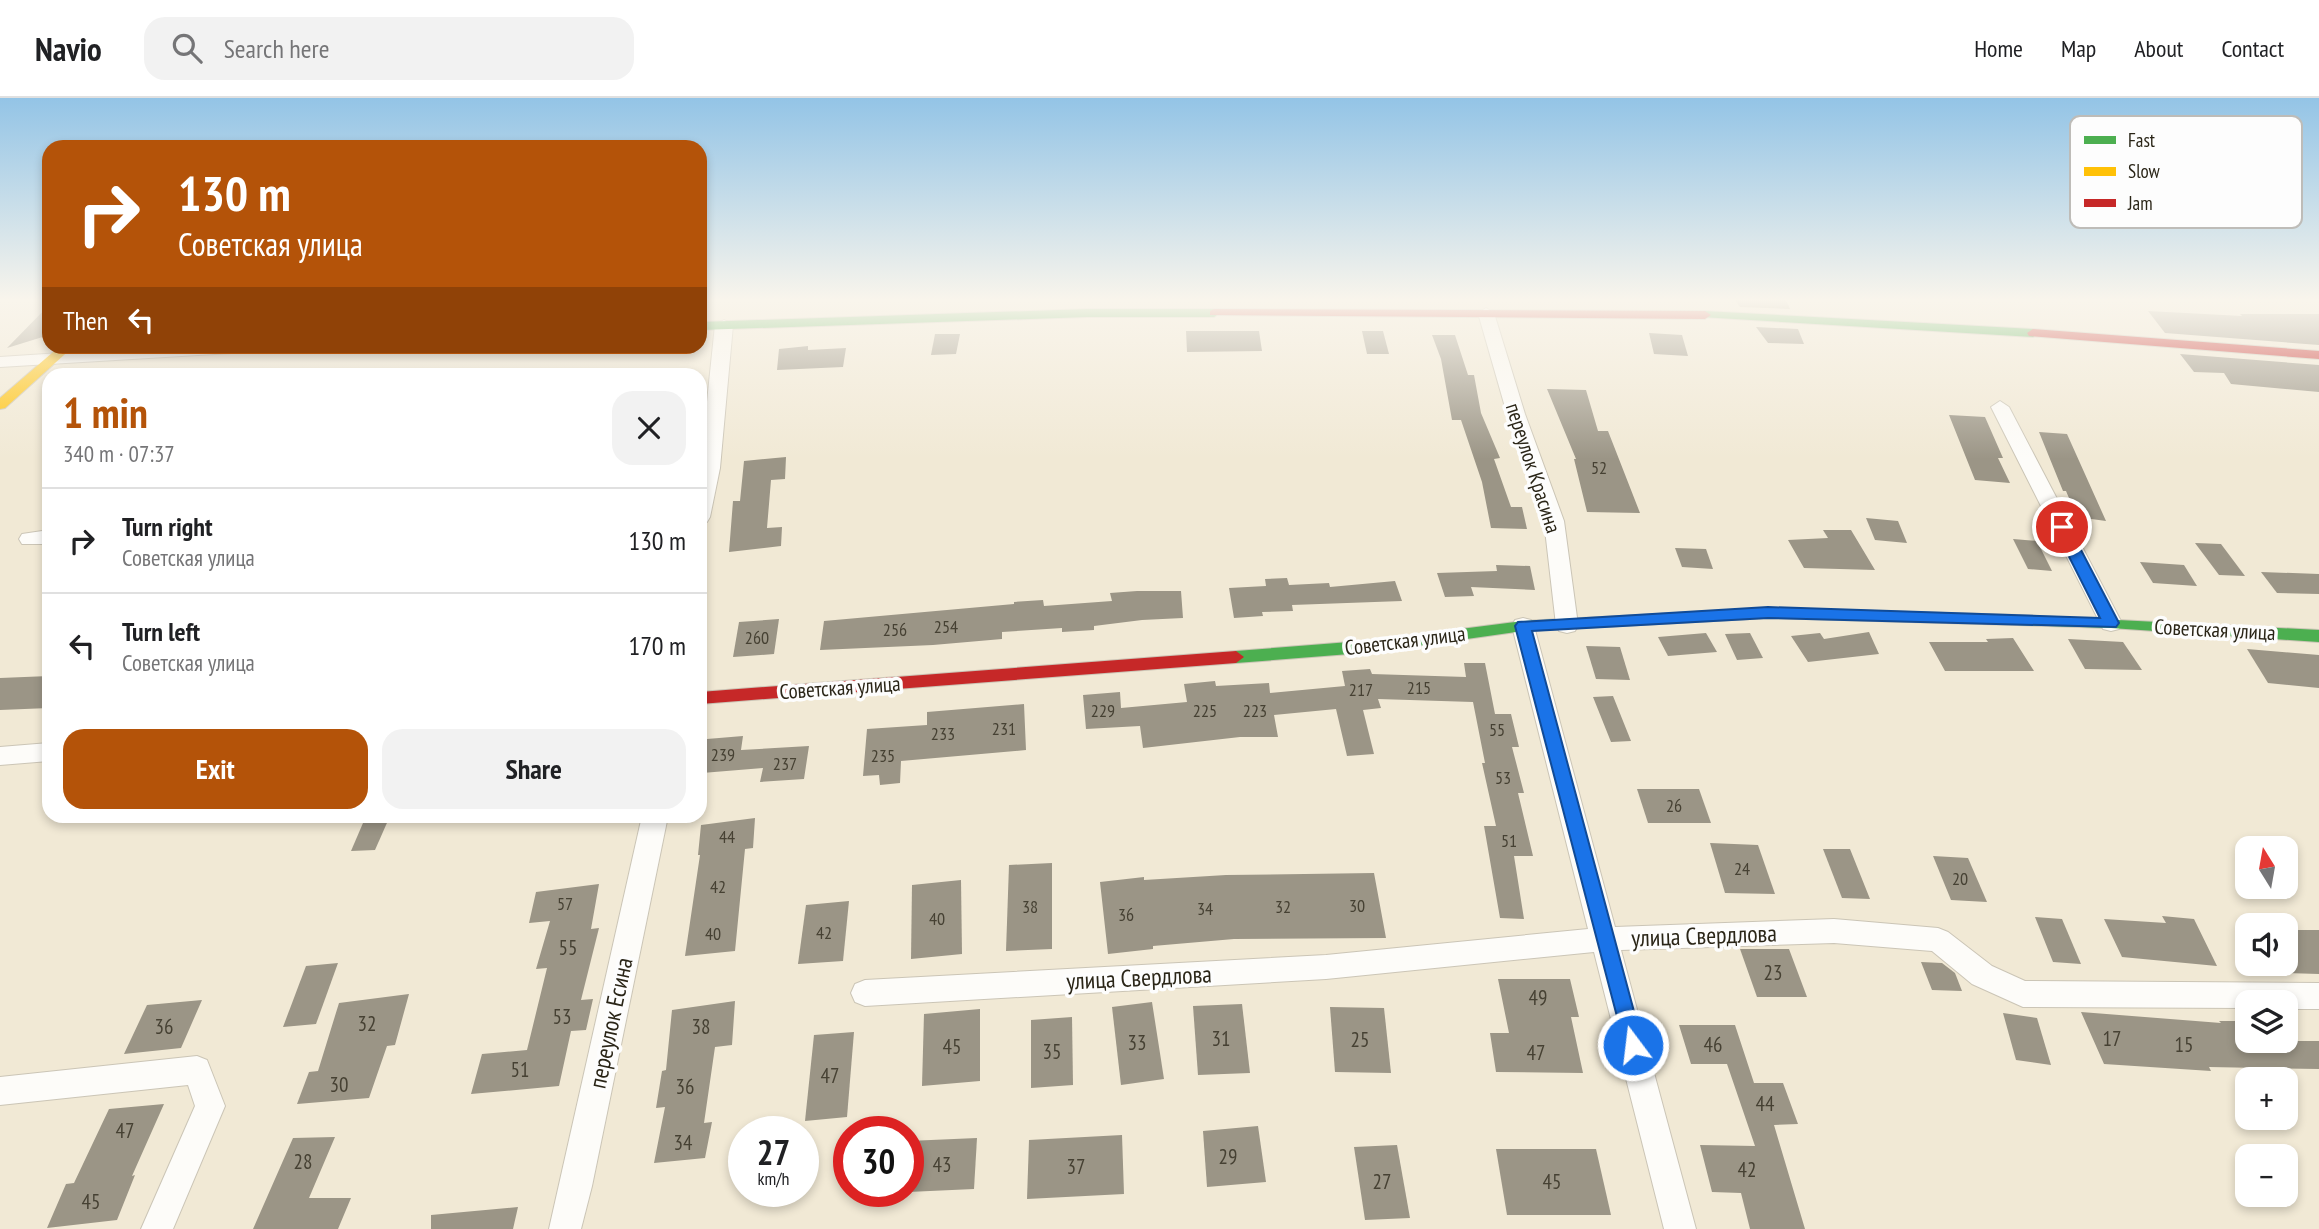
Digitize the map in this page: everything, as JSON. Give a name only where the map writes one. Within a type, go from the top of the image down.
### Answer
[{"type":"street","points":[[707,483],[721,353]]},
{"type":"street","name":"переулок Красина","points":[[1498,353],[1516,414],[1554,521],[1567,625]]},
{"type":"street","points":[[2288,353],[2319,355]]},
{"type":"street","points":[[0,362],[46,354]]},
{"type":"street","points":[[43,368],[60,354]]},
{"type":"street","points":[[0,405],[42,369]]},
{"type":"street","points":[[2000,407],[2111,623]]},
{"type":"street","name":"Советская улица","points":[[707,697],[1375,646],[1523,626],[1768,613],[2111,623],[2319,636]]},
{"type":"street","points":[[1523,626],[1680,1229]]},
{"type":"street","points":[[0,756],[42,753]]},
{"type":"street","name":"переулок Есина","points":[[565,1229],[654,823]]},
{"type":"street","name":"улица Свердлова","points":[[865,993],[1326,967],[1605,939],[1834,932],[1938,940],[1982,975],[2023,994],[2319,996]]},
{"type":"street","points":[[0,1091],[197,1070],[210,1106],[157,1229]]},
{"type":"building","points":[[779,353],[845,353],[843,367],[777,370]]},
{"type":"building","points":[[931,353],[956,353],[956,354],[931,355]]},
{"type":"building","points":[[1439,353],[1461,353],[1468,375],[1474,375],[1481,413],[1500,458],[1494,459],[1511,507],[1522,507],[1527,529],[1491,528],[1482,482],[1461,420],[1452,420]]},
{"type":"building","points":[[1687,353],[1688,356],[1654,354]]},
{"type":"building","points":[[2180,354],[2319,365],[2319,392],[2231,384],[2224,373],[2194,372]]},
{"type":"building","points":[[1547,389],[1586,390],[1598,431],[1608,431],[1640,513],[1587,512],[1576,459]]},
{"type":"building","points":[[1949,415],[1985,417],[2003,458],[1998,458],[2010,483],[1975,480]]},
{"type":"building","points":[[2039,432],[2067,434],[2106,521],[2077,517],[2066,491],[2063,491]]},
{"type":"building","points":[[786,457],[785,479],[771,480],[767,528],[782,527],[781,546],[729,552],[733,501],[740,501],[744,461]]},
{"type":"building","points":[[1866,518],[1898,521],[1907,543],[1875,540]]},
{"type":"building","points":[[1823,530],[1851,530],[1875,570],[1804,568],[1788,540],[1828,538]]},
{"type":"building","points":[[2013,539],[2037,541],[2052,571],[2028,569]]},
{"type":"building","points":[[2195,543],[2221,544],[2245,576],[2219,575]]},
{"type":"building","points":[[1675,548],[1706,549],[1713,569],[1682,567]]},
{"type":"building","points":[[2140,562],[2184,565],[2197,586],[2153,583]]},
{"type":"building","points":[[1496,565],[1530,566],[1535,590],[1471,587],[1474,596],[1445,597],[1437,573],[1497,571]]},
{"type":"building","points":[[2261,572],[2319,574],[2319,594],[2277,593]]},
{"type":"building","points":[[1287,578],[1289,585],[1329,583],[1330,587],[1395,581],[1402,601],[1292,605],[1293,611],[1262,612],[1263,616],[1234,618],[1229,588],[1266,586],[1265,579]]},
{"type":"building","points":[[1181,591],[1183,618],[1094,626],[1094,630],[1062,632],[1062,628],[1002,632],[1002,639],[820,650],[824,621],[1014,602],[1043,600],[1044,606],[1112,601],[1110,593]]},
{"type":"building","points":[[779,619],[774,654],[733,657],[739,622]]},
{"type":"building","points":[[1869,632],[1879,654],[1808,662],[1791,636],[1820,633],[1824,639]]},
{"type":"building","points":[[1706,633],[1717,652],[1668,656],[1658,637]]},
{"type":"building","points":[[1750,633],[1763,658],[1737,660],[1725,634]]},
{"type":"building","points":[[2013,638],[2034,671],[1945,671],[1929,642],[1988,642],[1986,639]]},
{"type":"building","points":[[2068,639],[2123,642],[2142,670],[2085,669]]},
{"type":"building","points":[[1586,646],[1620,647],[1630,680],[1596,679]]},
{"type":"building","points":[[2247,649],[2319,655],[2319,688],[2268,683]]},
{"type":"building","points":[[1464,663],[1485,663],[1495,714],[1511,714],[1519,747],[1512,747],[1524,793],[1518,793],[1533,856],[1514,856],[1524,919],[1500,918],[1484,826],[1496,826],[1482,763],[1485,763],[1473,702],[1378,699],[1381,708],[1363,710],[1374,754],[1347,756],[1336,709],[1274,715],[1278,737],[1240,737],[1143,748],[1140,726],[1086,729],[1083,695],[1120,692],[1121,708],[1187,702],[1184,684],[1215,681],[1216,686],[1269,683],[1270,693],[1345,686],[1342,671],[1370,669],[1372,674],[1466,677]]},
{"type":"building","points":[[42,676],[42,708],[0,710],[0,678]]},
{"type":"building","points":[[1613,696],[1631,741],[1611,742],[1593,697]]},
{"type":"building","points":[[1024,704],[1026,750],[901,761],[900,783],[880,785],[879,775],[863,776],[867,729],[927,725],[927,712]]},
{"type":"building","points":[[743,736],[741,750],[809,746],[804,779],[760,782],[763,768],[707,773],[707,739]]},
{"type":"building","points":[[1637,789],[1699,789],[1711,823],[1648,823]]},
{"type":"building","points":[[755,818],[753,848],[745,849],[735,951],[685,956],[700,855],[701,825]]},
{"type":"building","points":[[363,823],[387,823],[375,850],[351,851]]},
{"type":"building","points":[[1710,843],[1758,845],[1775,894],[1725,893]]},
{"type":"building","points":[[1823,849],[1850,849],[1870,899],[1842,898]]},
{"type":"building","points":[[1933,856],[1968,858],[1987,902],[1951,900]]},
{"type":"building","points":[[1052,863],[1052,949],[1006,951],[1009,865]]},
{"type":"building","points":[[1374,873],[1386,938],[1234,939],[1153,946],[1153,949],[1108,954],[1100,882],[1144,877],[1144,880],[1226,875]]},
{"type":"building","points":[[961,880],[962,954],[911,959],[912,885]]},
{"type":"building","points":[[599,884],[591,929],[599,928],[581,1000],[593,999],[586,1030],[571,1031],[559,1086],[471,1094],[482,1054],[527,1050],[547,968],[536,969],[550,921],[529,923],[536,892]]},
{"type":"building","points":[[849,901],[843,961],[798,964],[806,905]]},
{"type":"building","points":[[2162,916],[2194,919],[2217,966],[2122,957],[2104,919],[2166,923]]},
{"type":"building","points":[[2035,917],[2062,919],[2081,964],[2053,962]]},
{"type":"building","points":[[2298,930],[2319,930],[2319,974],[2298,973]]},
{"type":"building","points":[[1740,949],[1789,949],[1807,997],[1757,997]]},
{"type":"building","points":[[1921,962],[1942,963],[1955,973],[1962,991],[1932,990]]},
{"type":"building","points":[[338,963],[316,1024],[283,1027],[306,966]]},
{"type":"building","points":[[1498,979],[1570,979],[1579,1017],[1571,1017],[1583,1073],[1496,1072],[1490,1033],[1509,1033]]},
{"type":"building","points":[[409,994],[395,1045],[387,1046],[369,1098],[297,1104],[309,1072],[318,1071],[339,1003]]},
{"type":"building","points":[[202,1000],[181,1048],[124,1054],[147,1005]]},
{"type":"building","points":[[735,1001],[732,1045],[715,1047],[704,1123],[712,1122],[705,1158],[654,1163],[665,1107],[656,1108],[662,1071],[666,1070],[672,1010]]},
{"type":"building","points":[[1152,1002],[1164,1079],[1121,1085],[1112,1007]]},
{"type":"building","points":[[1242,1004],[1250,1073],[1198,1075],[1193,1006]]},
{"type":"building","points":[[1330,1007],[1384,1008],[1391,1073],[1335,1072]]},
{"type":"building","points":[[980,1009],[980,1081],[922,1086],[924,1014]]},
{"type":"building","points":[[2081,1012],[2221,1023],[2219,1021],[2235,1021],[2235,1053],[2298,1053],[2298,1041],[2319,1041],[2319,1069],[2209,1067],[2211,1071],[2104,1064]]},
{"type":"building","points":[[2003,1013],[2037,1018],[2051,1065],[2016,1060]]},
{"type":"building","points":[[1072,1017],[1073,1085],[1031,1088],[1031,1020]]},
{"type":"building","points":[[1679,1025],[1735,1025],[1754,1083],[1783,1083],[1798,1124],[1774,1125],[1805,1229],[1750,1229],[1741,1193],[1712,1192],[1700,1145],[1755,1146],[1727,1064],[1691,1064]]},
{"type":"building","points":[[854,1032],[847,1116],[819,1120],[819,1116],[806,1116],[814,1035]]},
{"type":"building","points":[[164,1104],[132,1176],[135,1175],[117,1220],[47,1228],[66,1184],[74,1183],[109,1109]]},
{"type":"building","points":[[1258,1126],[1266,1182],[1207,1187],[1203,1131]]},
{"type":"building","points":[[1122,1135],[1124,1194],[1027,1199],[1029,1140]]},
{"type":"building","points":[[335,1137],[309,1198],[351,1198],[338,1229],[253,1229],[293,1138]]},
{"type":"building","points":[[977,1138],[974,1189],[924,1191],[924,1140]]},
{"type":"building","points":[[1397,1145],[1410,1218],[1365,1220],[1354,1147]]},
{"type":"building","points":[[1496,1149],[1596,1149],[1611,1215],[1507,1215]]},
{"type":"building","points":[[518,1207],[513,1229],[431,1229],[431,1215]]},
{"type":"traffic: fast","points":[[1236,657],[1375,646],[1523,626],[1658,619]]},
{"type":"traffic: fast","points":[[2017,620],[2319,636]]},
{"type":"traffic: slow","points":[[43,368],[59,354]]},
{"type":"traffic: slow","points":[[0,405],[42,369]]},
{"type":"traffic: jam","points":[[2290,353],[2319,355]]},
{"type":"traffic: jam","points":[[1658,619],[1768,613],[2017,620]]},
{"type":"traffic: jam","points":[[707,697],[1236,657]]},
{"type":"route","points":[[1633,1045],[1523,626],[1768,613],[2111,623],[2062,527]]}]
